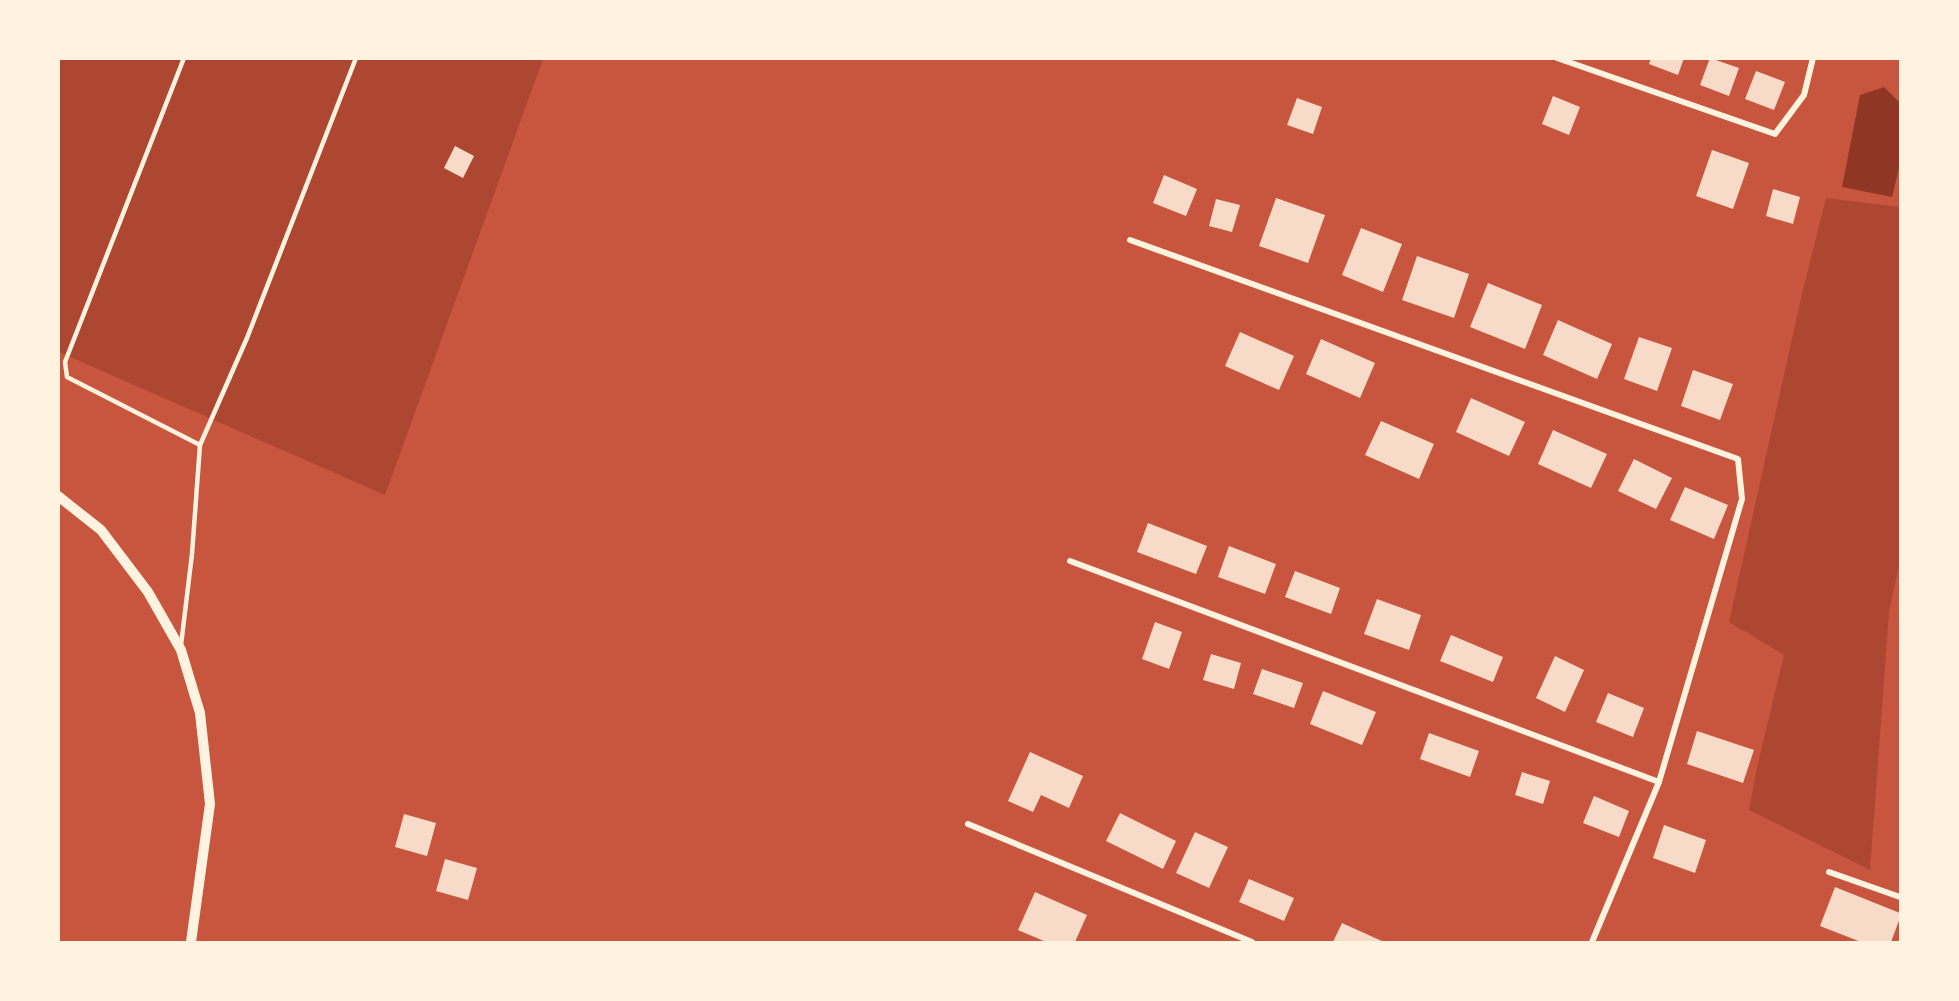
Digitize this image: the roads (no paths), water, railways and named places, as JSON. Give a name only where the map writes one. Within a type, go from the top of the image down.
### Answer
[{"type":"street","points":[[1557,58],[1775,134],[1804,95],[1813,58]]},
{"type":"street","points":[[1130,240],[1738,459],[1742,499],[1659,782],[1592,942]]},
{"type":"street","points":[[58,496],[101,530],[148,592],[181,651],[200,713],[210,804],[190,942]]},
{"type":"street","points":[[1070,561],[1659,782]]},
{"type":"street","points":[[968,824],[1252,942]]},
{"type":"street","points":[[1829,872],[1900,897]]},
{"type":"lane","points":[[184,58],[65,362],[67,377],[200,445]]},
{"type":"lane","points":[[181,651],[192,554],[200,445],[247,338],[356,58]]}]
